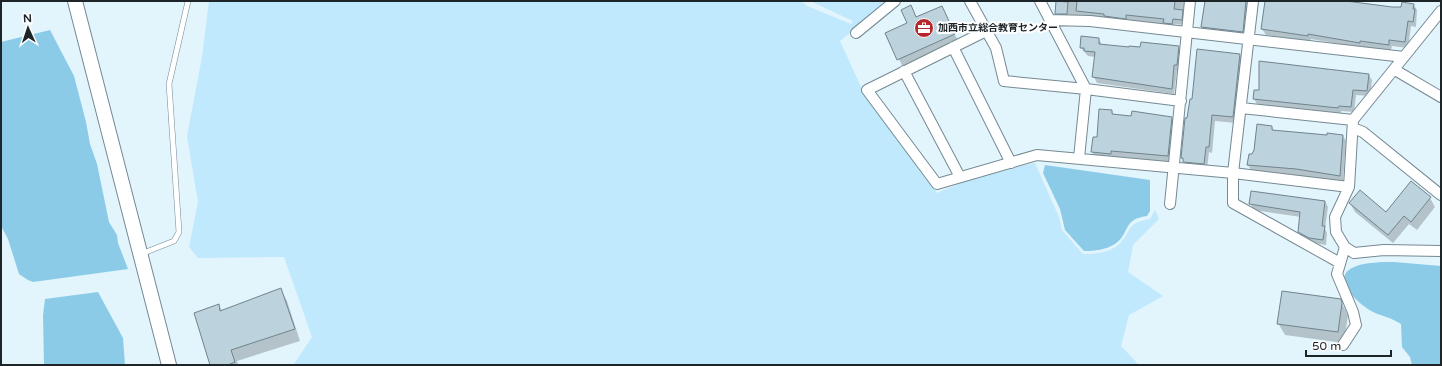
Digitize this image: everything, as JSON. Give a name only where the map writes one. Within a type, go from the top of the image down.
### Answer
[{"type":"street","points":[[75,1],[169,365]]},
{"type":"street","points":[[856,33],[895,1]]},
{"type":"street","points":[[970,1],[996,48],[1004,81],[1086,89],[1181,101]]},
{"type":"street","points":[[1040,1],[1086,89],[1079,158]]},
{"type":"street","points":[[1170,204],[1190,1]]},
{"type":"street","points":[[1253,1],[1233,174],[1233,203],[1340,263]]},
{"type":"street","points":[[1440,14],[1404,57],[1353,124],[1349,187],[1335,217],[1336,232],[1345,247],[1354,253],[1384,250],[1441,251]]},
{"type":"street","points":[[1050,20],[1090,21],[1186,31],[1404,57]]},
{"type":"street","points":[[986,31],[867,90],[937,184],[1037,155],[1079,158],[1349,187]]},
{"type":"street","points":[[953,47],[1011,163]]},
{"type":"street","points":[[1395,70],[1441,97]]},
{"type":"street","points":[[904,71],[960,177]]},
{"type":"street","points":[[1241,108],[1353,124],[1441,195]]},
{"type":"street","points":[[1343,345],[1356,325],[1337,274],[1345,247]]},
{"type":"lane","points":[[140,255],[174,241],[179,232],[169,84],[188,1]]},
{"type":"shaded area","points":[[209,1],[801,1],[807,6],[851,24],[853,21],[810,1],[889,1],[840,41],[862,89],[937,193],[985,173],[1035,163],[1059,217],[1062,230],[1083,254],[1092,254],[1114,248],[1123,240],[1132,226],[1136,223],[1150,219],[1155,210],[1159,219],[1133,245],[1128,272],[1163,296],[1129,315],[1121,346],[1139,365],[290,365],[294,364],[312,337],[284,257],[198,258],[189,247],[198,202],[187,136],[202,57]]},
{"type":"shaded area","points":[[50,30],[74,76],[90,144],[97,164],[109,222],[117,235],[118,243],[128,269],[33,282],[19,274],[8,239],[1,226],[1,42]]},
{"type":"shaded area","points":[[1045,165],[1150,180],[1150,211],[1147,216],[1134,220],[1127,227],[1120,240],[1115,244],[1100,250],[1084,251],[1065,230],[1060,209],[1043,173]]},
{"type":"shaded area","points":[[1394,262],[1441,266],[1441,365],[1412,365],[1410,357],[1402,347],[1401,324],[1367,309],[1354,298],[1345,284],[1344,278],[1347,272],[1354,267],[1369,263]]},
{"type":"shaded area","points":[[98,292],[123,338],[125,365],[44,365],[43,315],[45,299]]},
{"type":"building","points":[[1056,1],[1068,2],[1067,14],[1055,14]]},
{"type":"building","points":[[1077,1],[1175,1],[1174,9],[1183,10],[1182,20],[1173,19],[1172,24],[1163,23],[1164,19],[1126,15],[1126,19],[1104,16],[1104,14],[1076,11]]},
{"type":"building","points":[[1205,1],[1246,1],[1243,32],[1201,27]]},
{"type":"building","points":[[1265,1],[1346,1],[1392,7],[1401,7],[1402,2],[1414,4],[1413,9],[1415,9],[1413,22],[1408,21],[1405,42],[1389,40],[1389,45],[1360,41],[1360,43],[1308,34],[1308,36],[1261,29]]},
{"type":"building","name":"加西市立総合教育センター","points":[[911,5],[916,17],[942,6],[955,34],[897,60],[885,33],[907,23],[901,10]]},
{"type":"building","points":[[1081,36],[1099,38],[1099,44],[1140,47],[1141,42],[1179,46],[1177,65],[1174,65],[1172,89],[1092,77],[1095,52],[1084,51],[1084,48],[1080,48]]},
{"type":"building","points":[[1197,49],[1240,54],[1233,117],[1212,115],[1209,147],[1206,147],[1204,164],[1183,162],[1183,158],[1181,158],[1185,118],[1187,118],[1190,99],[1192,99]]},
{"type":"building","points":[[1259,61],[1369,74],[1367,91],[1353,90],[1351,107],[1339,106],[1338,108],[1253,99],[1254,90],[1259,90]]},
{"type":"building","points":[[1099,109],[1112,110],[1112,114],[1131,116],[1132,111],[1172,117],[1168,156],[1111,151],[1111,154],[1091,152],[1093,137],[1097,137]]},
{"type":"building","points":[[1257,124],[1272,126],[1272,130],[1343,135],[1340,176],[1296,169],[1247,165],[1249,154],[1252,154],[1254,150]]},
{"type":"building","points":[[1411,181],[1431,197],[1411,222],[1404,216],[1388,235],[1349,203],[1360,190],[1386,212]]},
{"type":"building","points":[[1251,191],[1325,201],[1322,226],[1325,226],[1323,240],[1309,238],[1298,232],[1300,212],[1249,204]]},
{"type":"building","points":[[281,288],[295,329],[231,350],[235,362],[228,365],[210,365],[194,313],[219,304],[220,311]]},
{"type":"building","points":[[1282,291],[1341,299],[1342,303],[1338,332],[1277,324]]},
{"type":"place","name":"加西市立総合教育センター","points":[[924,28]]}]
